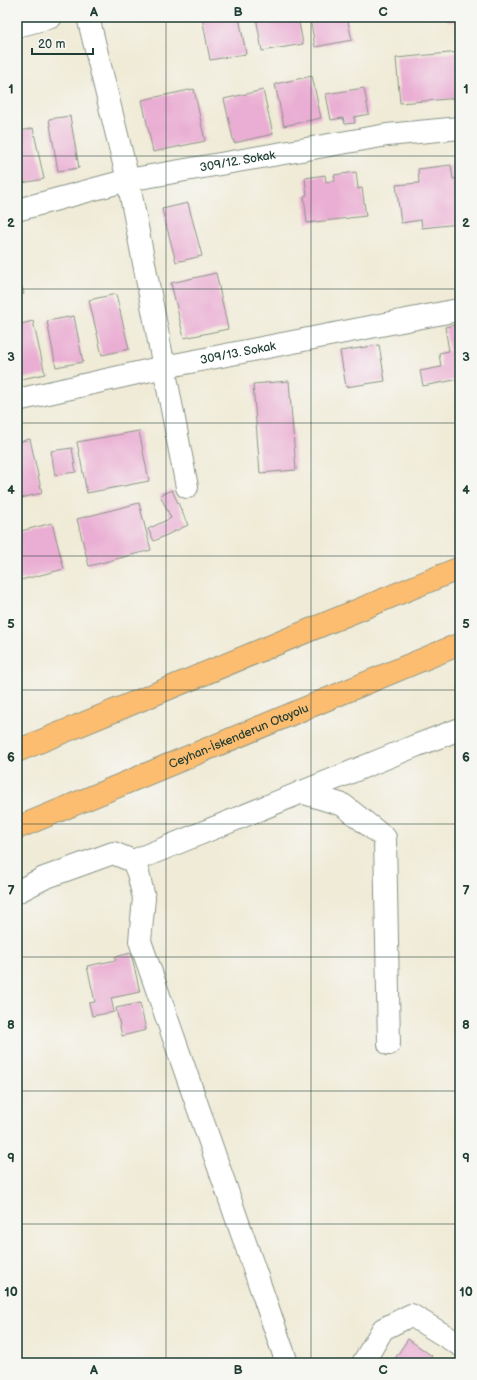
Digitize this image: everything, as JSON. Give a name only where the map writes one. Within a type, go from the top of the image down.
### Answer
[{"type":"highway","points":[[17,751],[460,568]]},
{"type":"highway","name":"Ceyhan-İskenderun Otoyolu","points":[[17,828],[460,644]]},
{"type":"street","points":[[17,26],[51,17]]},
{"type":"street","points":[[88,17],[128,180],[187,487]]},
{"type":"street","name":"309/12. Sokak","points":[[17,210],[128,180],[387,135],[460,128]]},
{"type":"street","name":"309/13. Sokak","points":[[17,400],[164,368],[453,311],[460,311]]},
{"type":"street","points":[[17,892],[44,878],[113,853],[133,861],[460,729]]},
{"type":"street","points":[[301,792],[343,805],[385,838],[389,1044]]},
{"type":"street","points":[[133,861],[138,873],[144,898],[140,941],[287,1363]]},
{"type":"street","points":[[363,1363],[383,1329],[411,1315],[460,1345]]},
{"type":"building","points":[[202,17],[239,17],[246,54],[210,60]]},
{"type":"building","points":[[256,17],[298,17],[303,44],[262,51]]},
{"type":"building","points":[[310,17],[347,17],[352,40],[315,47]]},
{"type":"building","points":[[447,17],[460,17],[460,21],[447,22]]},
{"type":"building","points":[[460,52],[460,98],[400,103],[396,58]]},
{"type":"building","points":[[312,76],[321,118],[284,126],[275,84]]},
{"type":"building","points":[[364,88],[369,114],[354,117],[355,123],[345,124],[343,118],[331,120],[326,94]]},
{"type":"building","points":[[194,89],[205,141],[153,152],[142,100]]},
{"type":"building","points":[[263,90],[273,134],[234,143],[224,99]]},
{"type":"building","points":[[70,116],[79,168],[58,171],[49,119]]},
{"type":"building","points":[[33,128],[44,179],[17,184],[17,132]]},
{"type":"building","points":[[451,165],[453,179],[460,178],[459,224],[422,228],[421,220],[401,223],[396,185],[419,183],[418,169]]},
{"type":"building","points":[[356,172],[358,189],[362,188],[366,216],[307,223],[304,196],[307,195],[305,178],[325,175],[326,182],[335,181],[334,175]]},
{"type":"building","points":[[188,203],[202,256],[176,262],[162,209]]},
{"type":"building","points":[[17,269],[24,294],[17,296]]},
{"type":"building","points":[[216,273],[228,329],[184,338],[171,283]]},
{"type":"building","points":[[116,294],[129,349],[102,355],[89,300]]},
{"type":"building","points":[[74,316],[83,362],[56,367],[47,321]]},
{"type":"building","points":[[33,321],[45,374],[17,380],[17,325]]},
{"type":"building","points":[[460,324],[460,379],[423,386],[420,371],[441,367],[439,353],[449,351],[445,327]]},
{"type":"building","points":[[379,345],[385,381],[346,387],[340,351]]},
{"type":"building","points":[[289,381],[296,470],[260,473],[253,384]]},
{"type":"building","points":[[139,431],[149,481],[87,493],[77,442]]},
{"type":"building","points":[[30,439],[42,493],[17,499],[17,442]]},
{"type":"building","points":[[72,448],[76,472],[55,475],[51,451]]},
{"type":"building","points":[[172,490],[188,525],[154,541],[148,529],[171,518],[160,495]]},
{"type":"building","points":[[139,503],[151,550],[89,566],[77,519]]},
{"type":"building","points":[[52,523],[64,569],[17,581],[17,532]]},
{"type":"building","points":[[131,953],[140,992],[111,998],[114,1012],[92,1016],[89,1003],[95,1002],[87,966],[116,960],[115,957]]},
{"type":"building","points":[[140,1003],[146,1030],[122,1036],[116,1008]]},
{"type":"building","points":[[456,1239],[460,1239],[460,1258],[456,1258]]},
{"type":"building","points":[[408,1339],[432,1356],[427,1363],[392,1363]]}]
